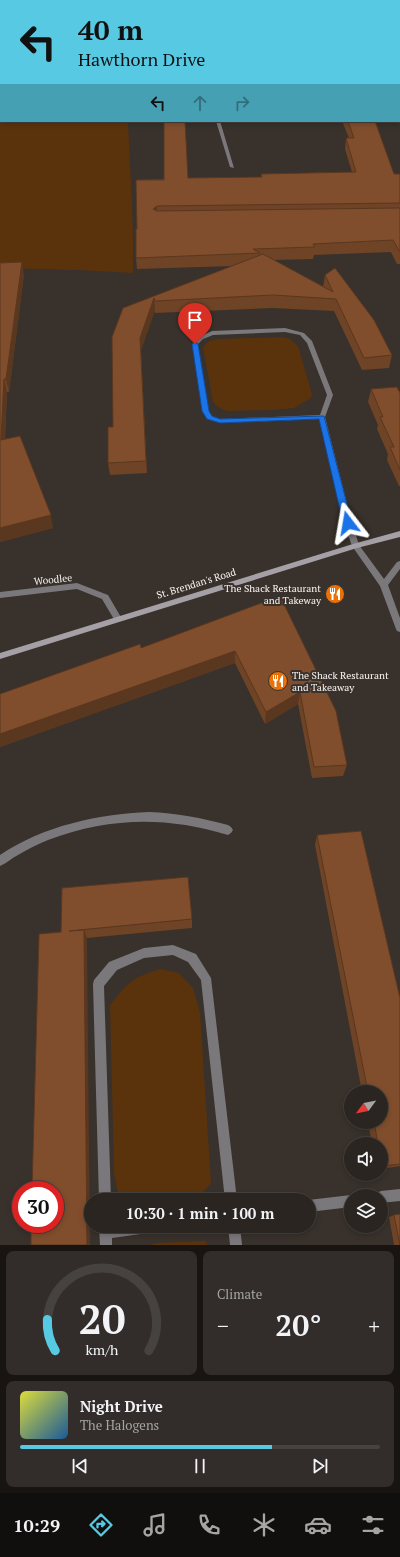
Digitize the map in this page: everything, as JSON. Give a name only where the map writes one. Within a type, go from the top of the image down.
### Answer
[{"type":"main road","name":"St. Brendan's Road","points":[[0,656],[356,546],[400,534]]},
{"type":"street","points":[[218,122],[232,166]]},
{"type":"street","points":[[322,417],[220,421],[209,418],[206,411],[195,344],[201,338],[212,334],[285,330],[302,334],[310,342],[330,395],[322,417],[348,523],[356,546],[384,585],[400,629]]},
{"type":"street","points":[[384,585],[400,564]]},
{"type":"street","name":"Woodlee","points":[[0,595],[77,586],[105,597],[118,619]]},
{"type":"street","points":[[0,861],[22,847],[51,834],[88,825],[138,817],[176,819],[204,823],[228,830]]},
{"type":"street","points":[[105,1193],[98,984],[113,966],[144,953],[173,950],[192,958],[206,978],[230,1193]]},
{"type":"street","points":[[388,1196],[400,1195]]},
{"type":"street","points":[[316,1205],[344,1202]]},
{"type":"street","points":[[235,1233],[236,1245]]},
{"type":"shaded area","points":[[0,122],[128,122],[133,273],[0,268]]},
{"type":"shaded area","points":[[282,337],[290,339],[298,346],[312,394],[311,398],[294,408],[227,411],[218,407],[213,402],[203,347],[209,341],[218,339]]},
{"type":"shaded area","points":[[160,969],[179,973],[193,988],[200,1012],[211,1183],[202,1193],[118,1193],[114,1172],[110,1005],[126,986],[143,975]]},
{"type":"shaded area","points":[[205,1241],[208,1245],[149,1245],[157,1243]]},
{"type":"building","points":[[164,122],[185,122],[188,178],[262,177],[261,174],[356,172],[346,138],[354,138],[348,122],[375,122],[394,174],[400,174],[400,203],[157,206],[153,209],[157,211],[400,208],[400,252],[393,240],[313,244],[315,247],[253,249],[260,253],[136,258],[136,180],[164,180]]},
{"type":"building","points":[[263,254],[333,292],[325,275],[335,268],[374,320],[392,355],[364,358],[336,299],[273,295],[155,301],[154,298],[140,338],[146,461],[108,463],[108,427],[113,427],[112,337],[123,308]]},
{"type":"building","points":[[22,262],[6,379],[4,379],[1,440],[20,436],[51,515],[0,528],[0,263]]},
{"type":"building","points":[[397,387],[400,393],[400,470],[390,447],[394,447],[380,417],[383,417],[371,389]]},
{"type":"building","points":[[280,596],[336,711],[347,765],[314,767],[300,692],[266,712],[235,651],[0,734],[0,694],[140,644],[141,648]]},
{"type":"building","points":[[361,831],[400,998],[400,1164],[388,1165],[388,1137],[377,1137],[375,1129],[388,1129],[388,1085],[367,1085],[317,835]]},
{"type":"building","points":[[188,877],[192,919],[69,931],[84,930],[87,1193],[84,1193],[84,1233],[87,1233],[87,1245],[31,1245],[31,1233],[64,1233],[64,1181],[32,1181],[39,934],[61,932],[62,888]]},
{"type":"building","points":[[400,1214],[400,1245],[394,1215]]},
{"type":"place","name":"The Shack Restaurant and Takeway","points":[[335,594]]},
{"type":"place","name":"The Shack Restaurant and Takeaway","points":[[278,681]]},
{"type":"route","points":[[195,344],[206,411],[209,418],[220,421],[322,417],[348,523]]}]
